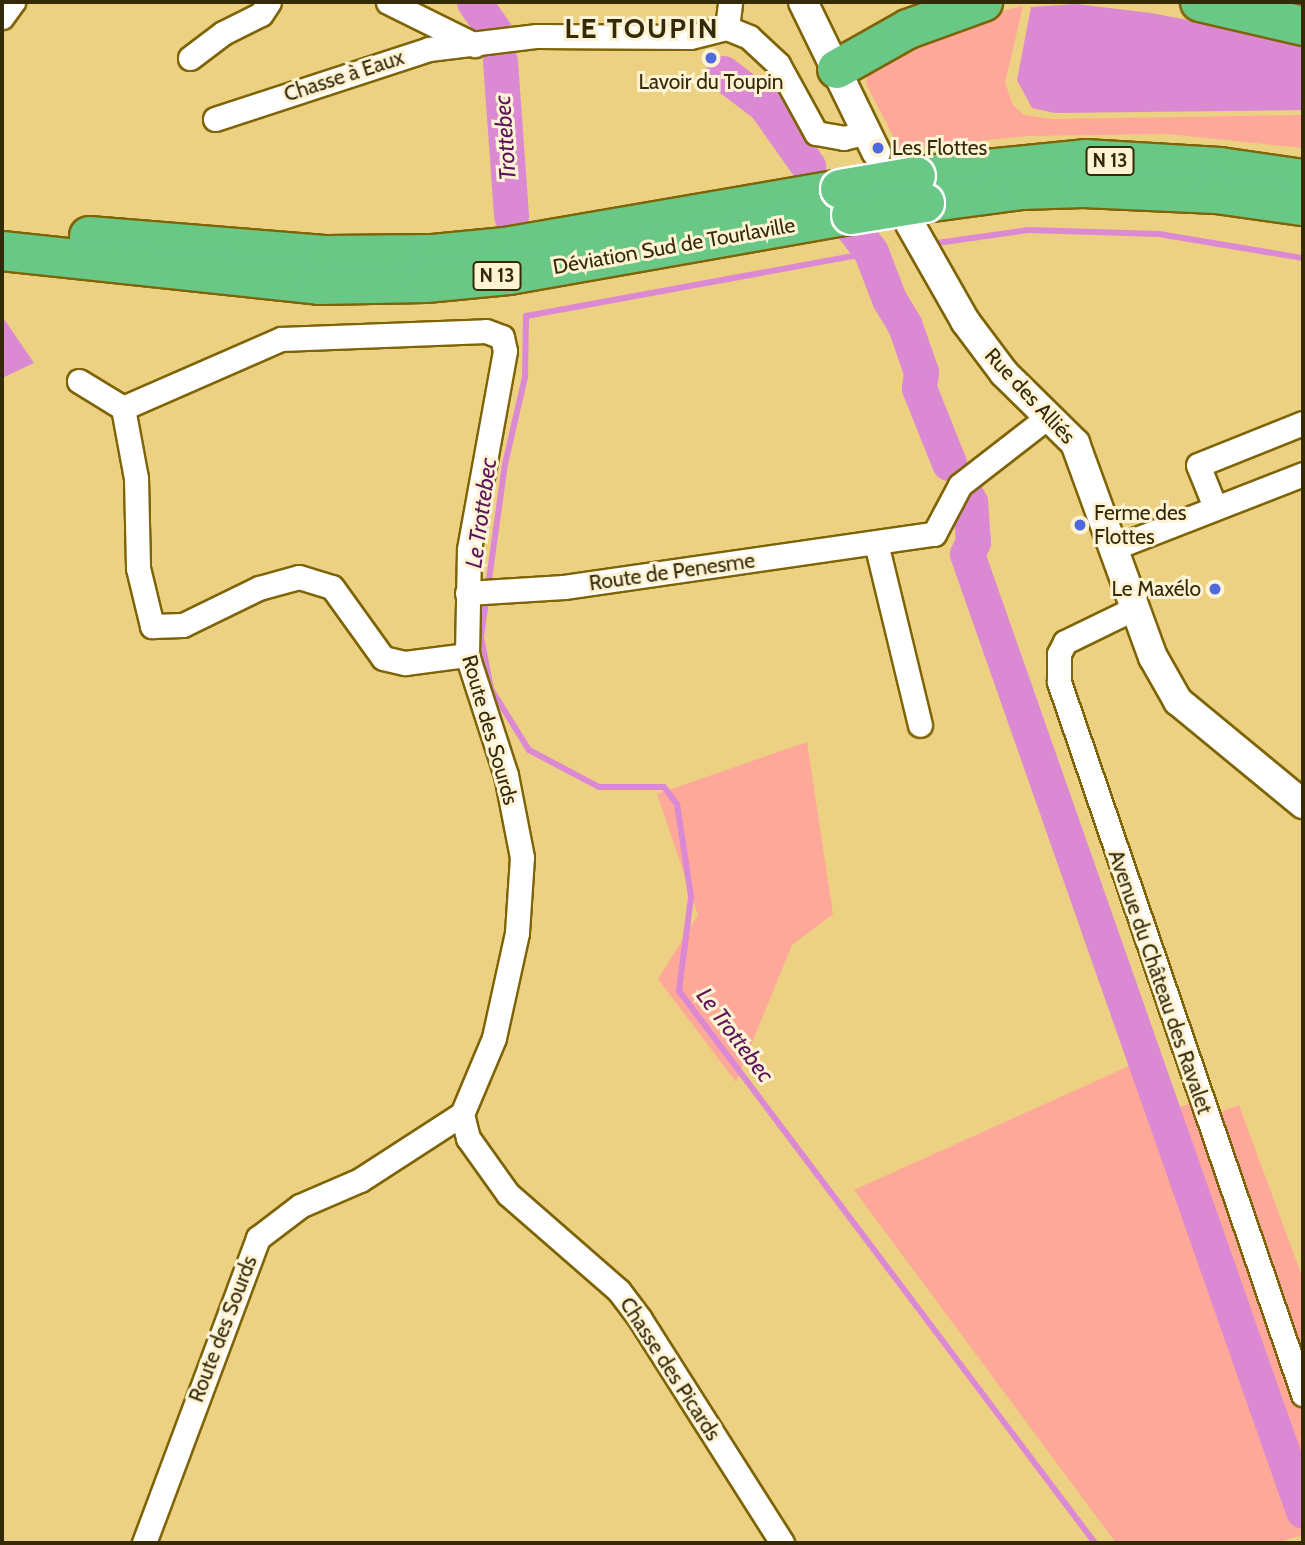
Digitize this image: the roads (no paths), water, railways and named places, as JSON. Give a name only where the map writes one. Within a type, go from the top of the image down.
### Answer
[{"type":"highway","points":[[837,69],[908,29],[983,2]]},
{"type":"highway","points":[[1200,2],[1303,26]]},
{"type":"highway","name":"Déviation Sud de Tourlaville","points":[[917,201],[1085,159],[1220,167],[1303,178]]},
{"type":"highway","name":"Déviation Sud de Tourlaville","points":[[2,226],[301,254],[433,254],[845,202],[917,201],[1023,190],[1083,188],[1216,194],[1303,206]]},
{"type":"highway","name":"Déviation Sud de Tourlaville","points":[[2,251],[139,268],[319,285],[426,283],[509,275],[845,202]]},
{"type":"highway","name":"N 13","points":[[2,269],[107,278],[139,268]]},
{"type":"street","points":[[2,17],[13,2]]},
{"type":"street","points":[[190,58],[223,33],[261,15],[269,2]]},
{"type":"street","points":[[388,2],[488,43],[537,36],[690,37],[727,28],[749,37],[778,64],[816,133],[871,142]]},
{"type":"street","points":[[727,28],[730,2]]},
{"type":"street","points":[[803,2],[871,142]]},
{"type":"street","name":"Chasse à Eaux","points":[[215,119],[370,65],[429,49],[488,43]]},
{"type":"street","name":"Rue des Alliés","points":[[917,201],[965,321],[1004,373],[1075,443],[1083,458],[1153,657],[1178,701],[1303,804]]},
{"type":"street","name":"Route des Sourds","points":[[123,408],[281,339],[486,331],[502,337],[505,351],[469,550],[467,655],[506,775],[522,857],[517,933],[494,1038],[462,1114],[360,1180],[300,1206],[258,1238],[144,1543]]},
{"type":"street","points":[[79,381],[123,408],[136,478],[138,568],[152,626],[183,625],[259,588],[299,576],[332,587],[383,658],[405,663],[467,655]]},
{"type":"street","name":"Route de Penesme","points":[[467,593],[496,593],[934,534],[960,485],[1049,416]]},
{"type":"street","points":[[1215,507],[1198,465],[1303,423]]},
{"type":"street","points":[[1115,547],[1303,474]]},
{"type":"street","points":[[876,543],[919,725]]},
{"type":"street","name":"Avenue du Château des Ravalet","points":[[1135,608],[1065,642],[1059,654],[1059,681],[1303,1394]]},
{"type":"street","name":"Chasse des Picards","points":[[462,1114],[468,1138],[508,1194],[619,1291],[640,1319],[782,1543]]},
{"type":"waterway","name":"Trottebec","points":[[474,2],[496,33]]},
{"type":"waterway","name":"Trottebec","points":[[500,61],[511,216]]},
{"type":"waterway","points":[[723,73],[765,105],[808,166]]},
{"type":"waterway","points":[[853,228],[871,252],[889,299],[905,326],[921,372],[919,388],[949,463]]},
{"type":"waterway","points":[[937,243],[1028,230],[1159,234],[1303,258]]},
{"type":"waterway","name":"Le Trottebec","points":[[886,250],[526,316],[525,377],[505,464],[481,637],[491,689],[529,750],[599,787],[664,787],[677,804],[691,897],[679,991],[1095,1543]]},
{"type":"waterway","points":[[964,491],[970,502],[973,542],[967,554],[1303,1511]]},
{"type":"place","name":"Lavoir du Toupin","points":[[711,58]]},
{"type":"place","name":"Les Flottes","points":[[878,148]]},
{"type":"place","name":"Ferme des Flottes","points":[[1080,525]]},
{"type":"place","name":"Le Maxélo","points":[[1215,589]]},
{"type":"district","name":"LE TOUPIN","points":[[642,28]]}]
